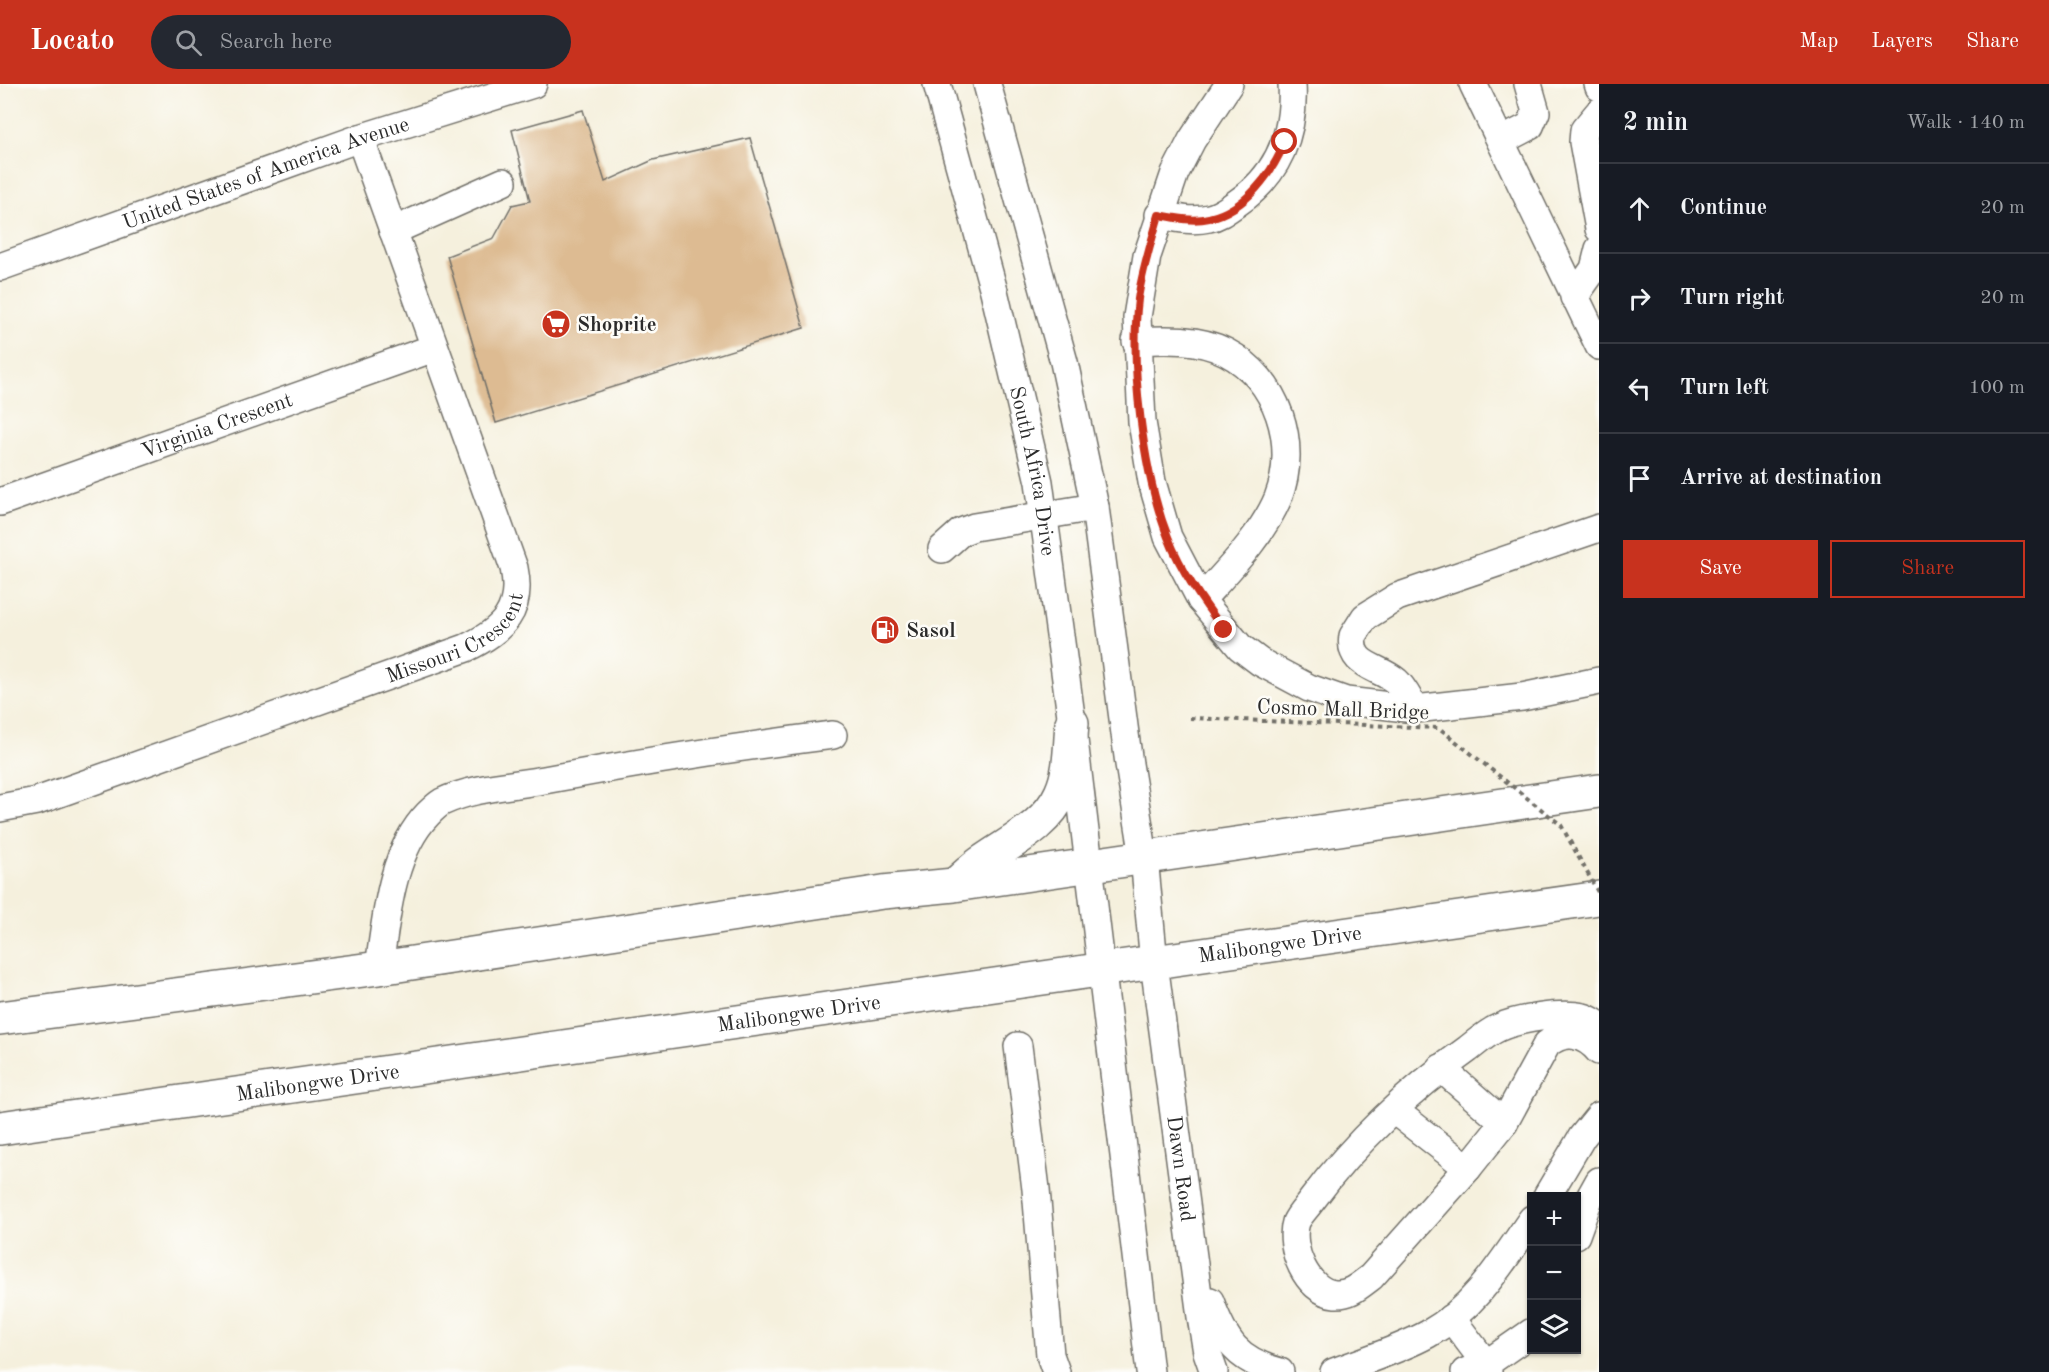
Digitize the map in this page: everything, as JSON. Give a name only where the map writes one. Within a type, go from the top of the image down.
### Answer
[{"type":"main road","points":[[954,885],[983,860],[1014,842],[1053,807],[1062,792],[1065,779],[1072,723]]},
{"type":"main road","points":[[0,1018],[379,968],[883,892],[954,885],[1599,791]]},
{"type":"main road","name":"Malibongwe Drive","points":[[0,1128],[1154,963],[1599,896]]},
{"type":"street","name":"United States of America Avenue","points":[[0,267],[360,138],[533,84]]},
{"type":"street","name":"South Africa Drive","points":[[937,84],[1027,424],[1044,518],[1072,723],[1101,970]]},
{"type":"street","points":[[987,84],[1064,362],[1095,507],[1129,764],[1144,857]]},
{"type":"street","points":[[1229,84],[1192,140],[1175,173],[1159,215],[1138,298],[1136,341],[1142,422],[1152,482],[1168,537],[1201,600],[1240,647],[1275,670],[1309,688],[1346,701],[1415,709],[1522,697],[1599,681]]},
{"type":"street","points":[[1159,215],[1191,220],[1209,218],[1223,213],[1262,183],[1275,166],[1285,142],[1291,118],[1292,84]]},
{"type":"street","points":[[1473,84],[1599,346]]},
{"type":"street","points":[[1501,141],[1530,126],[1536,112],[1528,84]]},
{"type":"street","points":[[1599,112],[1584,130],[1583,142],[1599,229]]},
{"type":"street","name":"Missouri Crescent","points":[[0,808],[37,801],[444,656],[482,640],[499,628],[509,615],[517,596],[514,568],[360,138]]},
{"type":"street","points":[[393,231],[503,182]]},
{"type":"street","points":[[1574,297],[1594,269],[1599,249]]},
{"type":"street","points":[[1136,341],[1176,340],[1205,344],[1227,352],[1263,383],[1280,411],[1286,452],[1285,472],[1277,499],[1268,516],[1229,568],[1201,600]]},
{"type":"street","name":"Virginia Crescent","points":[[0,502],[434,348]]},
{"type":"street","points":[[942,549],[961,532],[974,527],[1044,518],[1095,507]]},
{"type":"street","points":[[1415,709],[1395,680],[1363,664],[1356,656],[1353,636],[1365,617],[1397,597],[1599,528]]},
{"type":"street","points":[[379,968],[386,921],[403,854],[412,835],[440,803],[488,788],[715,751],[833,735]]},
{"type":"street","name":"Dawn Road","points":[[1144,857],[1154,963],[1205,1340],[1214,1372]]},
{"type":"street","points":[[1101,970],[1150,1372]]},
{"type":"street","points":[[1599,1025],[1583,1017],[1522,1020],[1497,1028],[1441,1068],[1374,1128],[1330,1178],[1297,1221],[1293,1237],[1300,1266],[1322,1289],[1334,1294],[1352,1292],[1371,1277],[1468,1168],[1504,1123],[1546,1044],[1557,1035],[1587,1038],[1599,1051]]},
{"type":"street","points":[[1018,1046],[1036,1189],[1050,1355],[1056,1372]]},
{"type":"street","points":[[1441,1068],[1504,1123]]},
{"type":"street","points":[[1395,1111],[1468,1168]]},
{"type":"street","points":[[1550,1192],[1582,1137],[1599,1116]]},
{"type":"street","points":[[1581,1221],[1599,1181]]},
{"type":"street","points":[[1334,1372],[1428,1334],[1451,1318],[1471,1302],[1527,1226]]},
{"type":"street","points":[[1194,1252],[1220,1328],[1231,1347],[1262,1367],[1280,1372]]},
{"type":"street","points":[[1451,1318],[1480,1369],[1527,1336]]},
{"type":"path","name":"Cosmo Mall Bridge","points":[[1190,718],[1439,728],[1561,825],[1599,896]]},
{"type":"building","points":[[583,110],[605,182],[653,160],[750,138],[804,328],[496,423],[447,256],[494,238],[512,205],[530,201],[512,130]]},
{"type":"place","name":"Shoprite","points":[[556,324]]},
{"type":"place","name":"Sasol","points":[[885,630]]},
{"type":"route","points":[[1224,630],[1201,600],[1168,537],[1152,482],[1142,422],[1136,341],[1138,298],[1159,215],[1191,220],[1209,218],[1223,213],[1262,183],[1275,166],[1285,142]]}]
